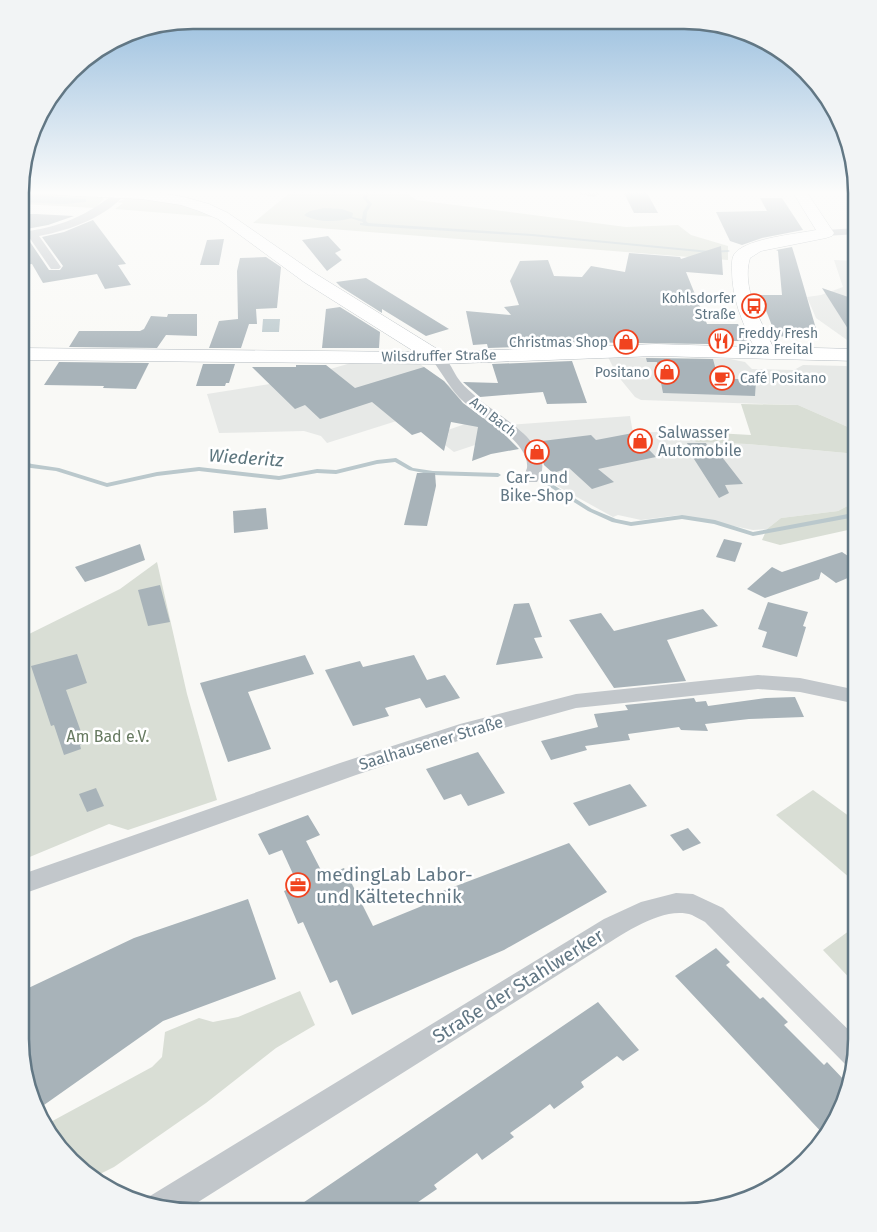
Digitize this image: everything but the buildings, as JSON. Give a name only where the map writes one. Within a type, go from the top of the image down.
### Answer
[{"type":"street","points":[[39,248],[55,267]]},
{"type":"street","points":[[269,248],[310,278],[438,358]]},
{"type":"street","points":[[754,248],[742,255],[740,262],[743,299],[767,354]]},
{"type":"street","name":"Wilsdruffer Straße","points":[[29,354],[438,358],[656,350],[848,355]]},
{"type":"street","name":"Am Bach","points":[[438,358],[454,382],[470,400],[518,436],[530,449],[536,460],[536,471],[531,478]]},
{"type":"street","name":"Saalhausener Straße","points":[[29,882],[348,768],[460,732],[570,702],[758,682],[800,685],[848,695]]},
{"type":"street","name":"Straße der Stahlwerker","points":[[170,1202],[590,941],[635,915],[662,905],[691,904],[714,915],[848,1048]]},
{"type":"shaded area","points":[[834,260],[848,261],[848,341],[816,318],[807,297],[821,295],[843,287]]},
{"type":"shaded area","points":[[263,319],[280,319],[279,332],[262,332]]},
{"type":"shaded area","points":[[608,357],[730,359],[745,362],[752,369],[794,370],[803,365],[846,366],[848,367],[848,427],[798,405],[641,400],[635,397],[617,375]]},
{"type":"shaded area","points":[[351,363],[420,364],[450,386],[463,400],[327,443],[321,436],[304,431],[219,433],[207,394],[289,381]]},
{"type":"shaded area","points":[[630,416],[633,433],[680,431],[696,442],[747,444],[848,453],[848,506],[838,511],[781,518],[767,529],[753,530],[680,515],[641,520],[618,515],[613,517],[548,481],[552,478],[553,473],[542,463],[533,442],[507,425]]},
{"type":"shaded area","points":[[485,417],[508,434],[454,452],[437,439],[449,434],[445,431]]},
{"type":"green space","points":[[580,248],[728,248],[728,260]]},
{"type":"green space","points":[[741,404],[798,405],[848,427],[848,453],[747,444],[696,442],[680,431],[751,435]]},
{"type":"green space","points":[[848,506],[848,530],[780,545],[762,540],[767,529],[781,518],[838,511]]},
{"type":"green space","name":"Am Bad e.V.","points":[[157,562],[187,694],[217,800],[128,830],[109,824],[29,857],[29,634],[120,589]]},
{"type":"green space","points":[[813,790],[848,815],[848,876],[776,815]]},
{"type":"green space","points":[[848,932],[848,976],[823,950]]},
{"type":"green space","points":[[300,991],[315,1025],[276,1048],[206,1103],[114,1167],[100,1174],[77,1155],[56,1130],[51,1122],[152,1067],[162,1057],[165,1032],[199,1018],[213,1022],[238,1017]]},
{"type":"waterway","points":[[673,248],[710,252],[728,251]]},
{"type":"waterway","name":"Wiederitz","points":[[29,465],[57,469],[107,485],[157,474],[199,469],[279,478],[317,471],[336,472],[377,462],[396,460],[411,469],[433,473],[498,475]]},
{"type":"waterway","name":"Wiederitz","points":[[544,481],[590,510],[614,521],[631,524],[682,517],[715,522],[753,534],[848,516]]},
{"type":"place","name":"Kohlsdorfer Straße","points":[[754,306]]},
{"type":"place","name":"Freddy Fresh Pizza Freital","points":[[721,341]]},
{"type":"place","name":"Christmas Shop","points":[[626,342]]},
{"type":"place","name":"Positano","points":[[667,372]]},
{"type":"place","name":"Café Positano","points":[[722,378]]},
{"type":"place","name":"Salwasser Automobile","points":[[640,441]]},
{"type":"place","name":"Car- und Bike-Shop","points":[[537,452]]},
{"type":"place","name":"medingLab Labor- und Kältetechnik","points":[[298,885]]}]
